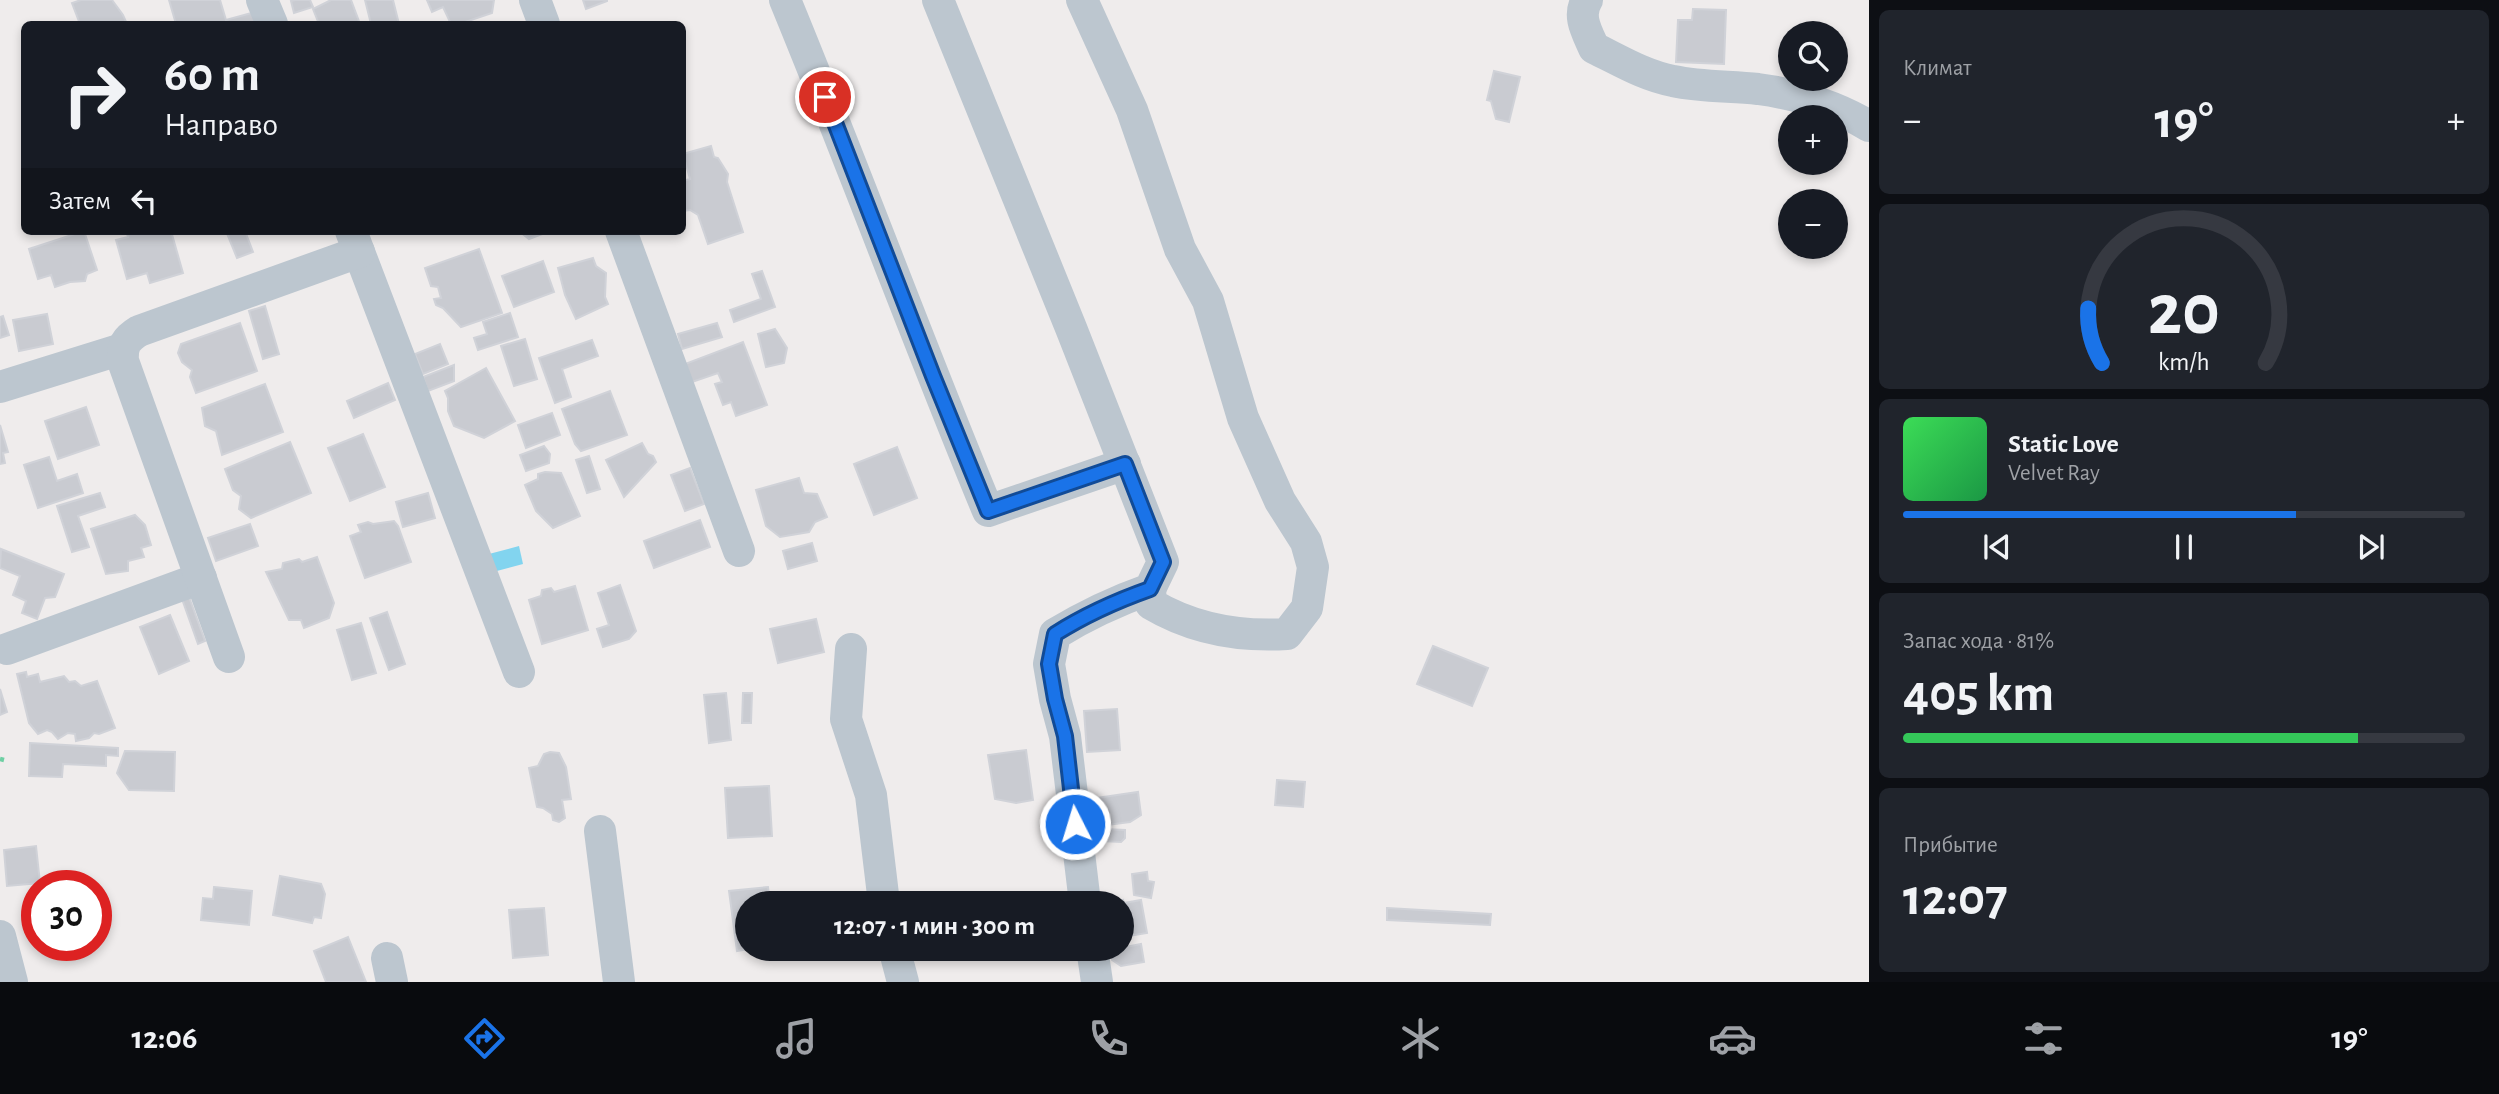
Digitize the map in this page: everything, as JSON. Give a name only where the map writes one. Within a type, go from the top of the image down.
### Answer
[{"type":"street","points":[[262,0],[271,21]]},
{"type":"street","points":[[535,0],[543,21]]},
{"type":"street","points":[[785,0],[855,170],[933,376],[988,511],[1125,464]]},
{"type":"street","points":[[938,0],[1163,562],[1150,589],[1151,604],[1172,616],[1230,633],[1262,636],[1287,634],[1307,608],[1313,567],[1306,542],[1280,502],[1243,418],[1208,301],[1181,249],[1132,110],[1082,0]]},
{"type":"street","points":[[1587,0],[1582,18],[1594,48],[1632,66],[1671,81],[1760,90],[1798,97],[1869,126]]},
{"type":"street","points":[[622,235],[739,551]]},
{"type":"street","points":[[229,657],[123,361],[122,349],[128,338],[139,331],[355,242],[519,672]]},
{"type":"street","points":[[0,387],[122,349]]},
{"type":"street","points":[[7,649],[201,578]]},
{"type":"street","points":[[1083,891],[1065,736],[1049,664],[1055,634],[1115,601],[1150,589]]},
{"type":"street","points":[[851,649],[846,719],[871,795],[883,891]]},
{"type":"street","points":[[600,831],[619,982]]},
{"type":"street","points":[[0,936],[12,982]]},
{"type":"street","points":[[897,961],[903,982]]},
{"type":"street","points":[[1094,961],[1097,982]]},
{"type":"water","points":[[519,546],[523,564],[493,572],[489,554]]},
{"type":"building","points":[[81,0],[112,0],[126,21],[79,21],[72,3]]},
{"type":"building","points":[[169,0],[220,0],[226,20],[255,12],[257,21],[175,21]]},
{"type":"building","points":[[310,0],[313,7],[294,13],[291,1]]},
{"type":"building","points":[[331,0],[351,0],[359,21],[318,21],[313,9]]},
{"type":"building","points":[[365,0],[393,0],[398,21],[370,21]]},
{"type":"building","points":[[427,0],[494,0],[492,13],[468,21],[450,21],[443,7],[432,12]]},
{"type":"building","points":[[583,0],[607,0],[607,1],[586,9]]},
{"type":"building","points":[[1693,9],[1726,10],[1724,64],[1676,62],[1678,20],[1692,20]]},
{"type":"building","points":[[1494,71],[1520,77],[1509,122],[1496,119],[1491,101],[1487,100]]},
{"type":"building","points":[[711,146],[714,157],[718,158],[728,174],[727,182],[743,232],[708,244],[698,215],[686,210],[686,180],[690,179],[686,153]]},
{"type":"building","points":[[72,235],[85,235],[97,270],[87,274],[85,281],[55,287],[51,275],[38,279],[29,249]]},
{"type":"building","points":[[127,235],[172,235],[183,273],[150,283],[147,273],[127,279],[116,240]]},
{"type":"building","points":[[228,235],[247,235],[253,252],[237,258]]},
{"type":"building","points":[[524,235],[540,235],[529,239]]},
{"type":"building","points":[[479,249],[502,313],[461,327],[443,308],[436,305],[434,299],[441,298],[438,287],[431,286],[425,268]]},
{"type":"building","points":[[593,258],[596,266],[606,273],[605,297],[608,304],[576,319],[565,295],[558,268]]},
{"type":"building","points":[[543,261],[554,292],[514,307],[502,276]]},
{"type":"building","points":[[762,271],[775,307],[734,322],[730,310],[761,299],[752,274]]},
{"type":"building","points":[[265,306],[279,354],[263,359],[249,311]]},
{"type":"building","points":[[510,313],[518,337],[478,350],[474,338],[487,334],[483,322]]},
{"type":"building","points":[[47,314],[53,344],[19,351],[13,320]]},
{"type":"building","points":[[3,316],[9,335],[0,338],[0,317]]},
{"type":"building","points":[[240,323],[257,371],[196,393],[190,377],[192,370],[182,362],[178,353],[181,344]]},
{"type":"building","points":[[717,323],[722,337],[682,349],[678,334]]},
{"type":"building","points":[[775,329],[787,348],[784,363],[766,367],[758,334]]},
{"type":"building","points":[[525,339],[537,379],[514,386],[501,346]]},
{"type":"building","points":[[592,340],[598,356],[562,369],[571,397],[555,403],[539,358]]},
{"type":"building","points":[[743,342],[767,405],[736,416],[731,402],[723,405],[715,384],[722,382],[718,373],[692,382],[685,364]]},
{"type":"building","points":[[440,344],[448,364],[423,374],[415,354]]},
{"type":"building","points":[[454,365],[454,381],[428,391],[423,377]]},
{"type":"building","points":[[486,368],[515,421],[484,438],[454,426],[445,391]]},
{"type":"building","points":[[388,383],[395,400],[354,418],[347,401]]},
{"type":"building","points":[[265,384],[283,432],[222,455],[216,431],[205,426],[202,408]]},
{"type":"building","points":[[610,391],[627,435],[581,451],[575,444],[562,409]]},
{"type":"building","points":[[86,407],[99,445],[58,459],[45,421]]},
{"type":"building","points":[[552,413],[560,435],[526,448],[518,425]]},
{"type":"building","points":[[0,425],[8,452],[3,453],[5,463],[0,464]]},
{"type":"building","points":[[363,434],[385,487],[350,501],[328,448]]},
{"type":"building","points":[[290,442],[311,493],[251,518],[239,509],[241,496],[233,490],[225,469]]},
{"type":"building","points":[[642,443],[656,462],[624,497],[606,460]]},
{"type":"building","points":[[544,446],[550,454],[549,463],[526,471],[520,455]]},
{"type":"building","points":[[897,447],[917,498],[874,515],[854,464]]},
{"type":"building","points":[[589,456],[600,489],[587,493],[576,460]]},
{"type":"building","points":[[49,457],[57,481],[77,474],[83,493],[38,508],[24,465]]},
{"type":"building","points":[[690,468],[704,504],[685,511],[671,475]]},
{"type":"building","points":[[561,473],[580,516],[553,528],[536,511],[525,485],[538,479],[538,474]]},
{"type":"building","points":[[799,478],[804,493],[817,494],[827,517],[815,522],[809,532],[780,537],[766,526],[756,490]]},
{"type":"building","points":[[100,493],[105,507],[78,516],[89,547],[72,552],[57,506]]},
{"type":"building","points":[[428,493],[435,518],[403,527],[396,502]]},
{"type":"building","points":[[135,515],[145,525],[151,545],[141,548],[144,557],[128,561],[128,571],[106,574],[91,529]]},
{"type":"building","points":[[700,520],[710,547],[654,568],[644,541]]},
{"type":"building","points":[[394,521],[411,562],[365,578],[350,536],[361,532],[358,525]]},
{"type":"building","points":[[250,524],[258,546],[216,561],[208,538]]},
{"type":"building","points":[[812,543],[817,561],[788,569],[783,551]]},
{"type":"building","points":[[1,549],[64,574],[55,597],[45,598],[37,619],[22,613],[26,601],[13,595],[20,576],[0,568]]},
{"type":"building","points":[[317,557],[334,603],[329,618],[304,628],[301,620],[289,620],[266,572],[282,569],[283,563],[299,559],[302,562]]},
{"type":"building","points":[[620,585],[636,631],[629,639],[603,647],[597,629],[609,625],[598,593]]},
{"type":"building","points":[[575,586],[588,630],[542,644],[529,600],[541,596],[542,590],[551,588],[554,592]]},
{"type":"building","points":[[189,597],[205,641],[198,644],[182,599]]},
{"type":"building","points":[[387,612],[405,664],[389,670],[370,618]]},
{"type":"building","points":[[170,615],[189,661],[159,674],[140,627]]},
{"type":"building","points":[[816,619],[824,652],[778,663],[770,629]]},
{"type":"building","points":[[361,623],[376,673],[352,680],[337,630]]},
{"type":"building","points":[[1433,646],[1488,668],[1472,706],[1417,684]]},
{"type":"building","points":[[26,672],[27,677],[38,674],[40,682],[64,676],[69,682],[75,681],[81,686],[97,681],[115,728],[76,741],[75,734],[68,733],[58,739],[47,730],[38,734],[29,723],[17,674]]},
{"type":"building","points":[[0,689],[7,712],[0,715]]},
{"type":"building","points":[[726,693],[731,740],[709,743],[704,695]]},
{"type":"building","points":[[743,693],[752,693],[751,723],[742,723]]},
{"type":"building","points":[[1117,709],[1120,750],[1087,752],[1084,711]]},
{"type":"building","points":[[30,743],[118,748],[118,756],[106,755],[106,766],[63,764],[62,777],[29,776]]},
{"type":"building","points":[[1026,750],[1033,800],[1016,803],[995,799],[988,755]]},
{"type":"building","points":[[125,751],[175,752],[174,791],[129,790],[117,773]]},
{"type":"building","points":[[559,753],[566,767],[571,799],[562,800],[565,818],[559,822],[553,820],[552,814],[537,807],[529,768],[538,766],[544,754]]},
{"type":"building","points":[[1277,780],[1305,782],[1303,807],[1275,805]]},
{"type":"building","points":[[769,786],[772,836],[728,838],[725,788]]},
{"type":"building","points":[[1138,792],[1141,815],[1130,822],[1100,826],[1096,798]]},
{"type":"building","points":[[1103,829],[1125,830],[1125,838],[1121,842],[1102,841]]},
{"type":"building","points":[[36,846],[39,870],[21,870],[21,885],[7,886],[4,850]]},
{"type":"building","points":[[1147,872],[1148,881],[1154,882],[1151,898],[1134,895],[1132,874]]},
{"type":"building","points":[[280,876],[321,884],[325,894],[321,918],[314,917],[312,923],[273,915]]},
{"type":"building","points":[[214,887],[252,891],[249,925],[201,920],[203,898],[213,899]]},
{"type":"building","points":[[768,887],[768,891],[735,891],[735,936],[729,891]]},
{"type":"building","points":[[1141,900],[1147,933],[1134,935],[1134,901]]},
{"type":"building","points":[[544,908],[548,955],[513,958],[509,910]]},
{"type":"building","points":[[1387,908],[1491,914],[1490,925],[1387,920]]},
{"type":"building","points":[[348,937],[366,982],[326,982],[314,951]]},
{"type":"building","points":[[1141,944],[1144,962],[1121,966],[1114,961],[1134,961],[1134,945]]},
{"type":"route","points":[[825,97],[988,511],[1125,464],[1163,562],[1150,589],[1115,601],[1055,634],[1049,664],[1065,736],[1075,824]]}]
